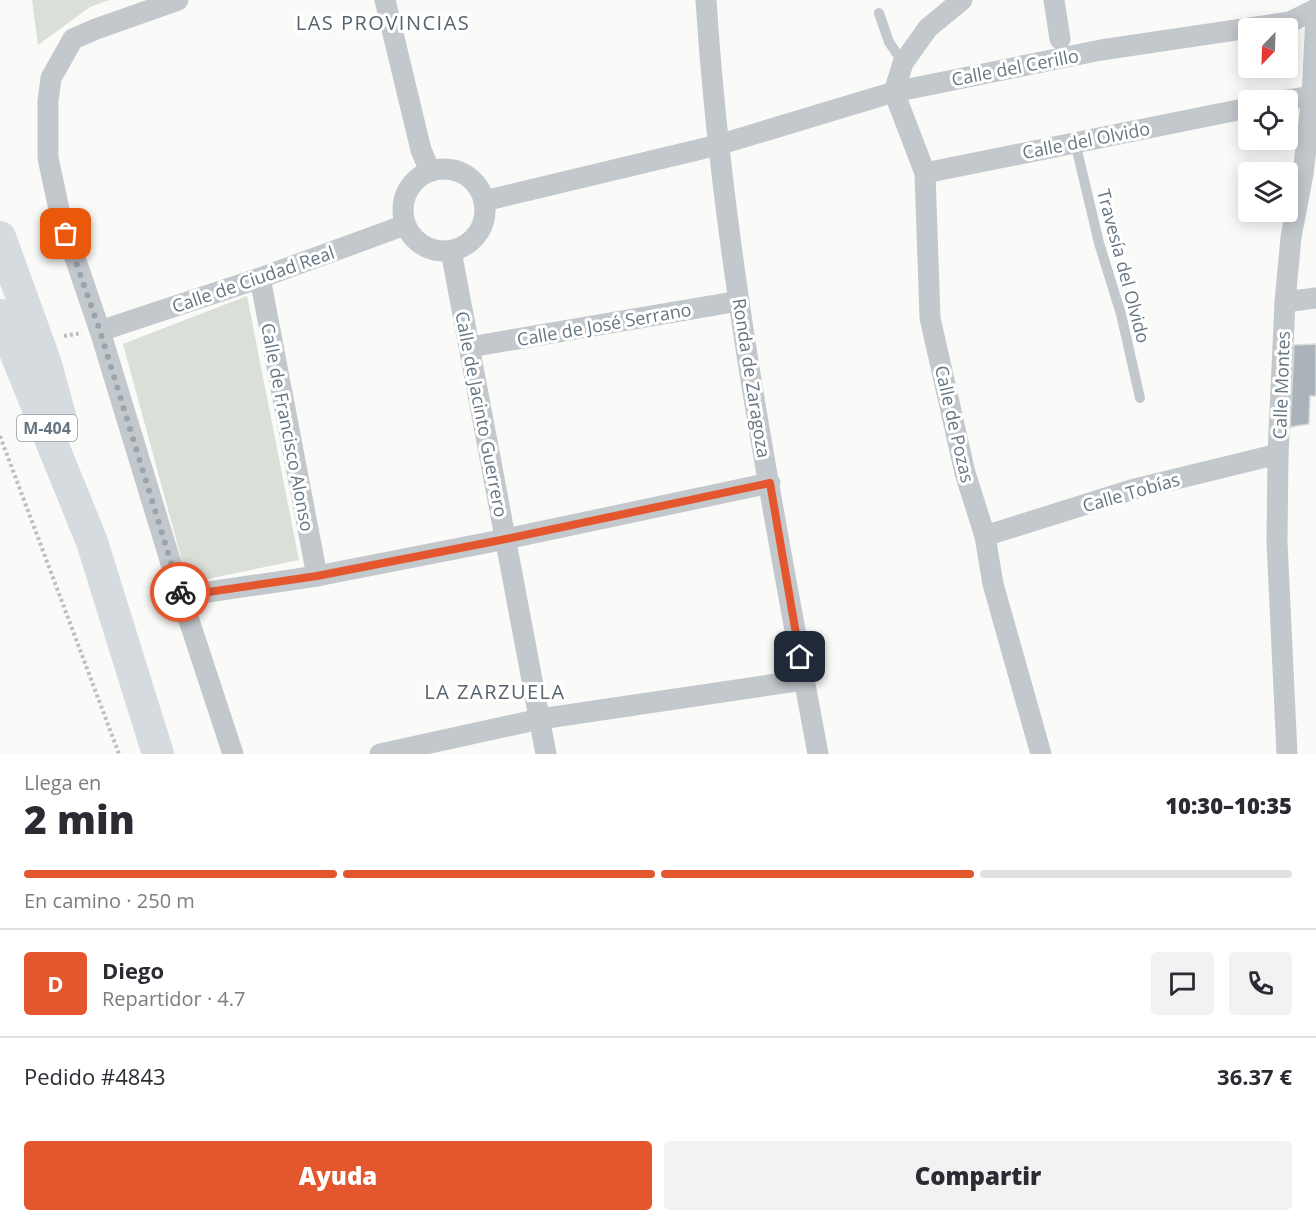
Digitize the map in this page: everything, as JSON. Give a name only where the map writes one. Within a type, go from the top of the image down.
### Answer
[{"type":"main road","points":[[0,237],[45,361],[70,448]]},
{"type":"main road","name":"M-404","points":[[0,283],[15,313],[70,448],[92,542],[158,754]]},
{"type":"main road","name":"M-404","points":[[0,315],[92,542]]},
{"type":"street","points":[[178,0],[73,39],[51,78],[48,101],[48,159],[60,214],[100,331],[181,596],[233,754]]},
{"type":"street","points":[[385,0],[421,150],[430,171]]},
{"type":"street","name":"Ronda de Zaragoza","points":[[706,0],[718,145],[739,301],[818,754]]},
{"type":"street","points":[[894,92],[903,63],[928,28],[962,0]]},
{"type":"street","points":[[1054,0],[1060,39]]},
{"type":"street","points":[[1314,0],[1316,8]]},
{"type":"street","name":"Calle del Cerillo","points":[[718,145],[894,92],[1101,50],[1290,22],[1316,8]]},
{"type":"street","name":"Calle Montes","points":[[1287,754],[1277,542],[1278,454],[1285,302],[1291,237],[1303,174],[1312,96],[1316,17]]},
{"type":"street","name":"Calle de Pozas","points":[[894,92],[925,173],[930,318],[965,473],[985,536],[993,585],[1041,754]]},
{"type":"street","points":[[1298,98],[1312,96]]},
{"type":"street","name":"Calle del Olvido","points":[[925,173],[1238,110]]},
{"type":"street","points":[[484,201],[718,145]]},
{"type":"street","points":[[443,169],[457,171],[469,178],[478,188],[484,201],[485,214],[478,232],[464,246],[451,251],[437,251],[412,238],[405,225],[402,212],[406,193],[418,178],[430,171],[443,169]]},
{"type":"street","name":"Calle de Ciudad Real","points":[[100,331],[260,278],[405,225]]},
{"type":"street","name":"Calle de Jacinto Guerrero","points":[[451,251],[546,754]]},
{"type":"street","name":"Calle de Francisco Alonso","points":[[260,278],[317,576]]},
{"type":"street","points":[[1285,302],[1316,298]]},
{"type":"street","name":"Calle de José Serrano","points":[[470,347],[739,301]]},
{"type":"street","name":"Calle Tobías","points":[[985,536],[1131,490],[1278,454]]},
{"type":"street","points":[[181,596],[317,576],[770,483]]},
{"type":"street","points":[[380,754],[540,719],[804,680]]},
{"type":"lane","points":[[879,13],[889,42],[903,63]]},
{"type":"lane","name":"Travesía del Olvido","points":[[1075,142],[1099,243],[1121,314],[1140,398]]},
{"type":"path","points":[[0,436],[119,754]]},
{"type":"shaded area","points":[[32,0],[109,0],[90,7],[38,45]]},
{"type":"shaded area","points":[[247,296],[299,560],[188,583],[123,344]]},
{"type":"building","points":[[1316,344],[1316,396],[1310,396],[1309,424],[1290,427],[1294,345]]},
{"type":"way so far","points":[[66,234],[100,331],[180,592]]},
{"type":"district","name":"LAS PROVINCIAS","points":[[383,22]]},
{"type":"district","name":"LA ZARZUELA","points":[[495,691]]},
{"type":"route","points":[[180,592],[181,596],[317,576],[770,483],[800,657]]}]
